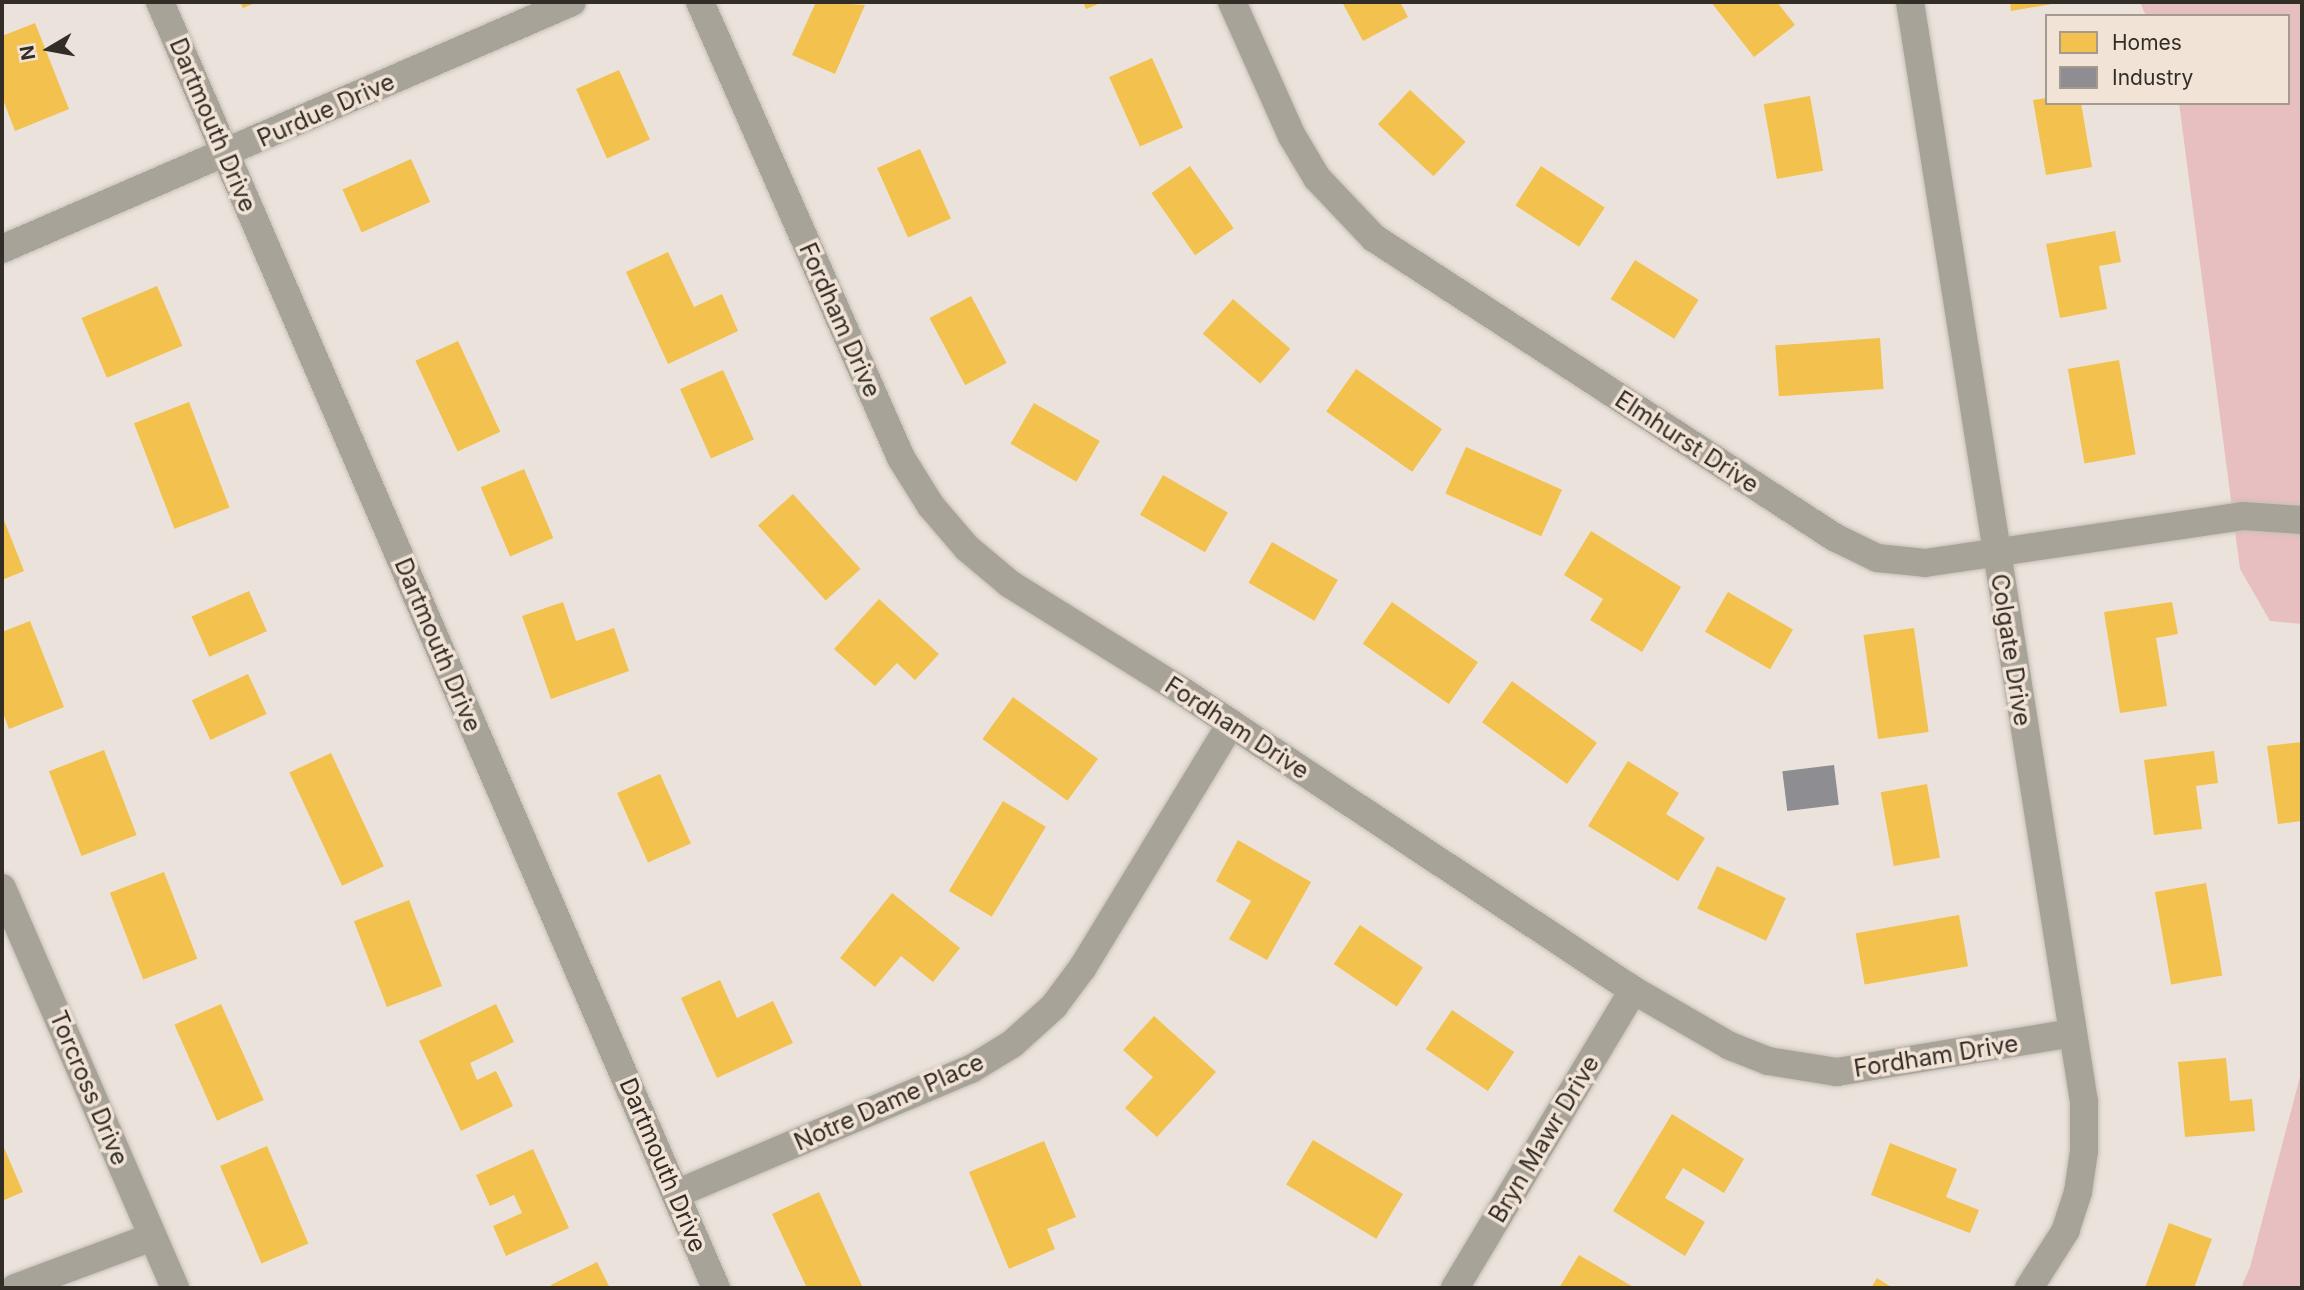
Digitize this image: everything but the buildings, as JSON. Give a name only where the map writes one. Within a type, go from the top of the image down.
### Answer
[{"type":"street","name":"Dartmouth Drive","points":[[160,2],[716,1288]]},
{"type":"street","name":"Purdue Drive","points":[[2,249],[572,2]]},
{"type":"street","name":"Fordham Drive","points":[[700,2],[901,458],[931,506],[967,548],[1010,584],[1231,724],[1633,990],[1730,1046],[1803,1069],[1872,1069],[2072,1033]]},
{"type":"street","name":"Elmhurst Drive","points":[[1232,2],[1298,146],[1343,210],[1374,238],[1834,537],[1877,558],[1905,564],[1996,556],[2244,516],[2302,520]]},
{"type":"street","name":"Colgate Drive","points":[[1910,2],[2084,1102],[2078,1192],[2066,1230],[2029,1288]]},
{"type":"street","name":"Notre Dame Place","points":[[676,1195],[971,1069],[1012,1044],[1054,1006],[1083,967],[1231,724]]},
{"type":"street","name":"Torcross Drive","points":[[2,888],[175,1288]]},
{"type":"street","name":"Bryn Mawr Drive","points":[[1455,1288],[1633,990]]},
{"type":"street","points":[[15,1288],[152,1237]]},
{"type":"shaded area","points":[[2140,2],[2302,2],[2302,624],[2270,621],[2240,569],[2179,105],[2290,105],[2290,14],[2145,14]]},
{"type":"shaded area","points":[[2302,1069],[2302,1288],[2241,1288],[2250,1267]]}]
